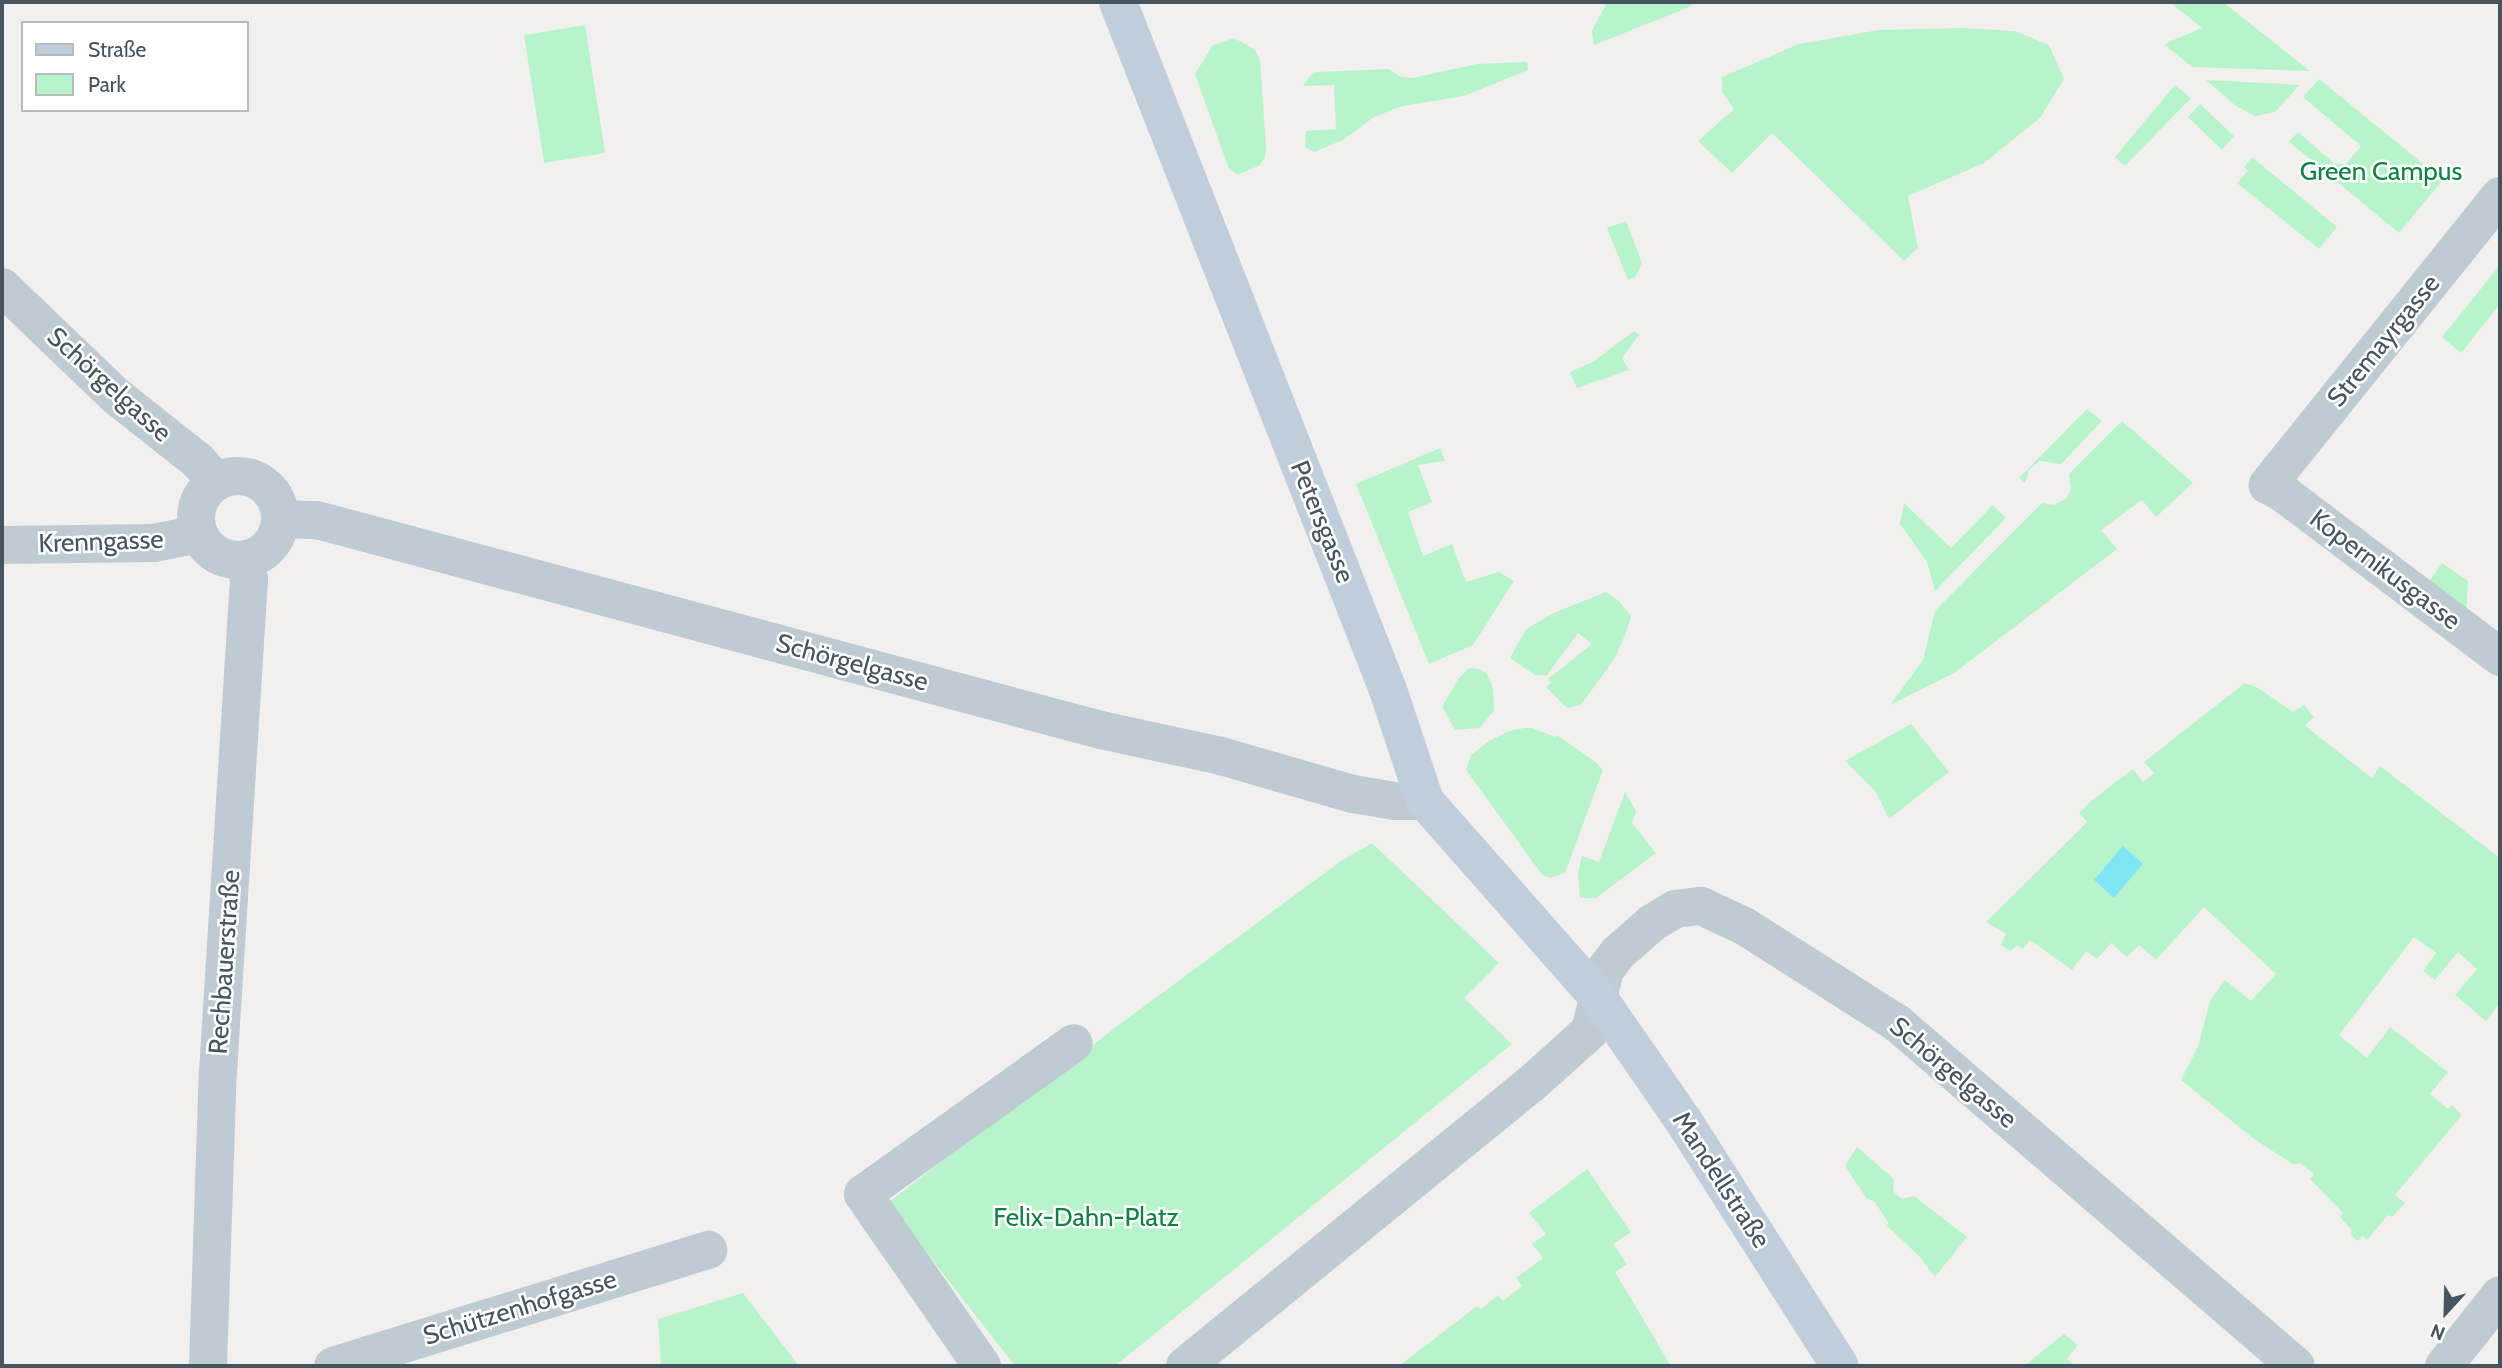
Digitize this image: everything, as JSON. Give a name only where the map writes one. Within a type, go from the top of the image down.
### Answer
[{"type":"main road","name":"Petersgasse","points":[[1118,2],[1388,690],[1425,801],[1598,997]]},
{"type":"main road","name":"Mandellstraße","points":[[1598,997],[1683,1120],[1840,1366]]},
{"type":"street","name":"Stremayrgasse","points":[[2268,485],[2500,196]]},
{"type":"street","name":"Schörgelgasse","points":[[2,287],[116,396],[198,461],[216,481]]},
{"type":"street","points":[[230,476],[245,476],[259,481],[271,491],[280,519],[277,533],[269,546],[245,559],[217,555],[199,534],[195,520],[205,491],[216,481],[230,476]]},
{"type":"street","name":"Kopernikusgasse","points":[[2268,485],[2284,494],[2500,657]]},
{"type":"street","name":"Schörgelgasse","points":[[280,519],[317,520],[1101,730],[1221,756],[1353,794],[1394,801],[1425,801]]},
{"type":"street","name":"Krenngasse","points":[[2,545],[154,543],[199,534]]},
{"type":"street","name":"Rechbauerstraße","points":[[208,1366],[218,1072],[249,580],[245,559]]},
{"type":"street","name":"Schörgelgasse","points":[[1598,997],[1605,970],[1618,953],[1652,923],[1675,909],[1701,906],[1744,926],[1897,1023],[2296,1366]]},
{"type":"street","points":[[1185,1366],[1531,1084],[1590,1031],[1598,997]]},
{"type":"street","points":[[982,1366],[863,1194],[1074,1043]]},
{"type":"street","name":"Schützenhofgasse","points":[[333,1366],[708,1250]]},
{"type":"street","points":[[2444,1366],[2500,1295]]},
{"type":"green space","points":[[1607,2],[1692,2],[1692,6],[1594,45],[1592,31]]},
{"type":"green space","points":[[2170,2],[2223,2],[2310,71],[2192,67],[2164,44],[2202,28]]},
{"type":"green space","points":[[585,25],[605,153],[544,163],[524,35]]},
{"type":"green space","points":[[1962,28],[2015,31],[2049,45],[2064,79],[2040,118],[1984,163],[1908,196],[1918,248],[1904,261],[1772,133],[1732,173],[1698,141],[1734,109],[1722,92],[1722,77],[1799,44],[1879,30]]},
{"type":"green space","points":[[1234,38],[1254,49],[1260,59],[1266,148],[1260,165],[1238,175],[1229,169],[1195,74],[1213,45]]},
{"type":"green space","points":[[1527,62],[1528,70],[1464,96],[1402,106],[1374,117],[1343,140],[1314,152],[1305,147],[1306,131],[1336,129],[1334,85],[1303,86],[1310,76],[1317,72],[1389,69],[1401,77],[1412,78],[1477,64]]},
{"type":"green space","name":"Green Campus","points":[[2319,79],[2443,180],[2399,233],[2289,142],[2298,132],[2335,164],[2346,164],[2361,146],[2303,97]]},
{"type":"green space","name":"Green Campus","points":[[2206,80],[2300,85],[2275,112],[2255,116],[2236,106]]},
{"type":"green space","points":[[2175,85],[2191,98],[2125,166],[2115,157]]},
{"type":"green space","name":"Green Campus","points":[[2200,104],[2234,136],[2222,150],[2188,117]]},
{"type":"green space","name":"Green Campus","points":[[2252,157],[2337,227],[2319,249],[2237,183],[2248,171],[2244,167]]},
{"type":"green space","points":[[1626,221],[1642,263],[1635,277],[1628,280],[1607,228]]},
{"type":"green space","points":[[2500,265],[2500,304],[2461,353],[2442,337]]},
{"type":"green space","points":[[1634,331],[1639,335],[1622,358],[1629,370],[1577,388],[1570,372],[1594,361]]},
{"type":"green space","points":[[2087,409],[2102,421],[2061,464],[2040,461],[2029,470],[2025,483],[2019,478]]},
{"type":"green space","points":[[2122,421],[2193,483],[2156,517],[2142,500],[2101,530],[2117,549],[1954,673],[1890,705],[1923,660],[1935,611],[2042,503],[2054,505],[2066,499],[2071,489],[2069,474]]},
{"type":"green space","points":[[1440,448],[1445,461],[1418,465],[1432,502],[1408,512],[1423,556],[1452,544],[1466,582],[1499,572],[1514,581],[1473,645],[1429,664],[1356,484]]},
{"type":"green space","points":[[1904,503],[1951,548],[1993,505],[2006,518],[1935,591],[1927,562],[1900,524]]},
{"type":"green space","points":[[2442,563],[2468,581],[2466,617],[2425,587]]},
{"type":"green space","points":[[1606,592],[1619,601],[1631,616],[1626,633],[1615,658],[1581,705],[1567,708],[1546,687],[1551,682],[1548,679],[1592,644],[1578,633],[1547,675],[1535,675],[1510,658],[1526,629],[1556,612]]},
{"type":"green space","points":[[1469,668],[1480,669],[1486,673],[1493,687],[1494,711],[1479,728],[1455,730],[1442,707],[1458,679]]},
{"type":"green space","points":[[2245,683],[2258,688],[2293,712],[2304,705],[2314,717],[2305,726],[2372,778],[2380,766],[2500,858],[2500,1003],[2486,1021],[2455,995],[2477,969],[2458,952],[2435,980],[2423,971],[2436,953],[2414,937],[2339,1035],[2367,1058],[2390,1027],[2448,1072],[2430,1094],[2448,1109],[2452,1105],[2462,1115],[2395,1195],[2405,1203],[2392,1217],[2388,1215],[2367,1240],[2362,1236],[2358,1241],[2351,1235],[2352,1230],[2340,1217],[2343,1213],[2310,1179],[2314,1174],[2300,1163],[2294,1165],[2254,1139],[2181,1080],[2198,1047],[2210,1001],[2225,980],[2251,1001],[2276,974],[2204,907],[2156,960],[2139,945],[2127,957],[2111,943],[2097,959],[2086,951],[2072,970],[2030,940],[2023,949],[2017,945],[2011,951],[2001,945],[2006,934],[1986,922],[2087,822],[2079,813],[2091,801],[2133,769],[2143,782],[2154,773],[2144,762]]},
{"type":"green space","points":[[1911,724],[1949,772],[1889,819],[1876,792],[1845,761]]},
{"type":"green space","points":[[1532,728],[1555,737],[1557,735],[1603,770],[1565,873],[1551,878],[1543,876],[1466,770],[1471,755],[1489,741],[1509,731]]},
{"type":"green space","points":[[1625,792],[1636,811],[1632,823],[1656,853],[1596,898],[1580,898],[1578,873],[1582,856],[1599,862]]},
{"type":"green space","name":"Felix-Dahn-Platz","points":[[1372,843],[1499,963],[1464,998],[1512,1044],[1115,1366],[1015,1366],[888,1203],[1120,1024],[1341,861]]},
{"type":"green space","points":[[1857,1147],[1894,1179],[1893,1191],[1902,1199],[1914,1196],[1967,1237],[1935,1277],[1919,1256],[1887,1226],[1888,1222],[1874,1201],[1867,1199],[1845,1166]]},
{"type":"green space","points":[[1587,1169],[1631,1232],[1613,1244],[1627,1264],[1615,1272],[1671,1366],[1399,1366],[1477,1306],[1481,1309],[1498,1295],[1503,1301],[1522,1286],[1516,1278],[1543,1258],[1532,1244],[1546,1234],[1529,1213]]},
{"type":"green space","points":[[743,1293],[799,1366],[661,1366],[658,1319]]},
{"type":"green space","points":[[2064,1334],[2078,1345],[2067,1359],[2075,1366],[2024,1366]]},
{"type":"water","points":[[2123,846],[2143,864],[2114,898],[2094,880]]}]
